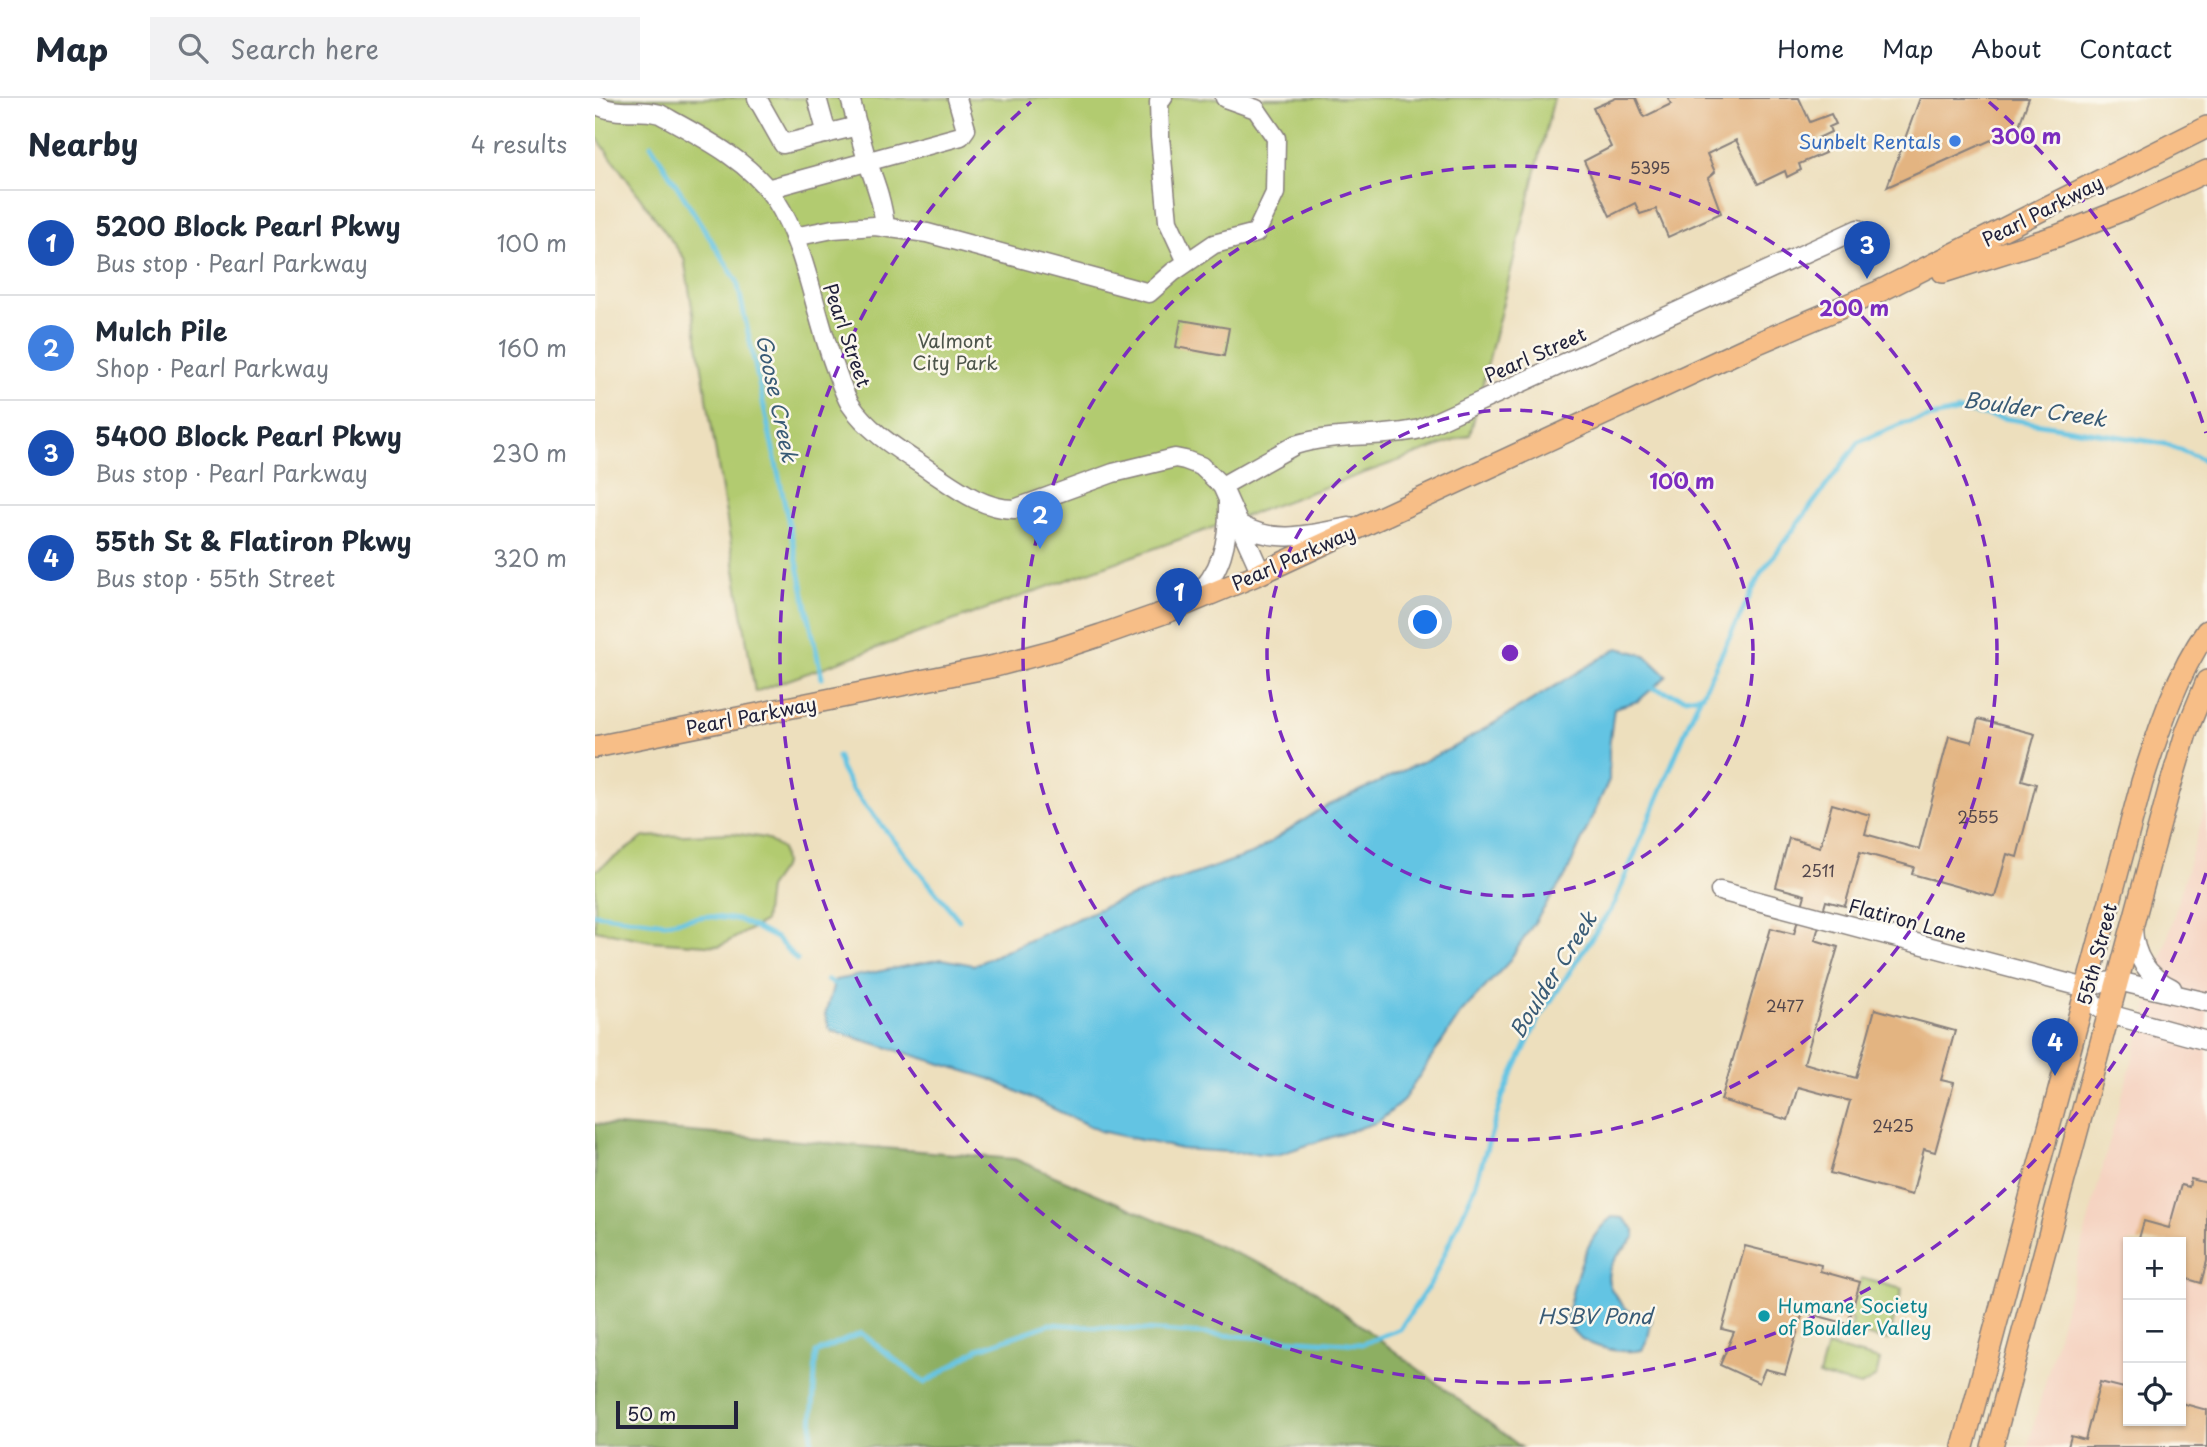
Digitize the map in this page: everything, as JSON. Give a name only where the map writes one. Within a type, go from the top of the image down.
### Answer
[{"type":"main road","name":"Pearl Parkway","points":[[595,747],[995,666],[1055,650],[1187,603],[1261,573],[1753,345],[1878,292],[2207,127]]},
{"type":"main road","name":"Pearl Parkway","points":[[1878,292],[2057,236],[2207,172]]},
{"type":"main road","name":"55th Street","points":[[1963,1447],[2152,753],[2184,670],[2207,631]]},
{"type":"main road","name":"55th Street","points":[[1992,1447],[2177,760],[2207,681]]},
{"type":"street","points":[[757,98],[783,144],[858,126]]},
{"type":"street","points":[[817,98],[827,134]]},
{"type":"street","points":[[850,98],[884,210],[885,228]]},
{"type":"street","points":[[767,189],[961,136],[966,129],[957,98]]},
{"type":"street","points":[[1163,98],[1159,102],[1160,136],[1168,221],[1188,262]]},
{"type":"street","points":[[794,237],[834,229],[885,228],[927,233],[1149,293],[1173,272],[1215,244],[1256,233],[1275,193],[1276,138],[1256,109],[1224,98]]},
{"type":"street","name":"Pearl Street","points":[[595,104],[615,112],[647,111],[660,114],[750,170],[767,189],[794,237],[827,348],[845,394],[851,405],[884,439],[964,492],[991,506],[1014,509],[1113,473],[1175,458],[1201,466],[1225,492],[1261,573]]},
{"type":"street","name":"Pearl Street","points":[[1225,492],[1295,445],[1307,441],[1328,437],[1385,436],[1420,429],[1858,229]]},
{"type":"street","points":[[1187,603],[1207,585],[1220,563],[1228,523],[1225,492]]},
{"type":"street","points":[[1241,525],[1267,536],[1288,538],[1367,524]]},
{"type":"street","name":"Flatiron Lane","points":[[1720,891],[2086,988]]},
{"type":"street","points":[[2133,923],[2134,945],[2146,970],[2162,983],[2204,1001]]},
{"type":"street","points":[[2204,1001],[2118,981],[2102,982],[2086,988],[2090,1000],[2097,1008],[2109,1014],[2207,1041]]},
{"type":"shaded area","points":[[2207,801],[2207,1447],[2028,1447],[2118,1110]]},
{"type":"green space","name":"Valmont City Park","points":[[595,98],[1554,98],[1470,435],[755,692],[684,258],[595,135]]},
{"type":"green space","points":[[732,833],[765,838],[782,849],[784,865],[768,888],[764,922],[720,946],[651,941],[595,930],[595,871],[644,837]]},
{"type":"green space","points":[[595,1124],[1015,1159],[1305,1283],[1521,1447],[595,1447]]},
{"type":"green space","points":[[1861,1278],[1902,1289],[1888,1341],[1850,1331],[1852,1320],[1849,1319]]},
{"type":"green space","points":[[1827,1346],[1880,1360],[1876,1377],[1861,1386],[1819,1376]]},
{"type":"water","points":[[1618,648],[1645,655],[1667,676],[1638,701],[1614,708],[1609,748],[1609,780],[1566,875],[1507,964],[1461,1013],[1402,1102],[1378,1122],[1277,1155],[1181,1149],[1100,1131],[991,1079],[830,1030],[825,1015],[835,980],[942,959],[974,965],[1110,904],[1254,853],[1321,809],[1456,746]]},
{"type":"water","name":"HSBV Pond","points":[[1612,1217],[1623,1218],[1635,1230],[1635,1237],[1613,1262],[1608,1276],[1613,1292],[1623,1306],[1652,1319],[1642,1350],[1610,1350],[1587,1342],[1571,1328],[1567,1319],[1580,1265],[1596,1233]]},
{"type":"building","points":[[1616,98],[1636,98],[1644,117],[1671,104],[1668,98],[1799,98],[1810,122],[1831,114],[1836,124],[1829,127],[1831,132],[1818,138],[1825,153],[1799,164],[1801,170],[1787,177],[1785,171],[1758,184],[1736,140],[1707,154],[1715,172],[1708,178],[1721,213],[1668,237],[1656,209],[1640,214],[1635,203],[1610,216],[1584,161],[1611,147],[1593,108]]},
{"type":"building","points":[[1920,98],[2029,98],[2018,128],[1887,187]]},
{"type":"building","points":[[1181,320],[1229,328],[1224,356],[1176,347]]},
{"type":"building","points":[[1978,719],[2035,734],[2022,780],[2036,784],[2017,857],[2007,854],[1995,897],[1912,874],[1914,867],[1860,852],[1845,906],[1826,901],[1815,940],[1838,947],[1804,1063],[1856,1078],[1875,1009],[1955,1031],[1941,1080],[1954,1083],[1935,1152],[1924,1149],[1912,1195],[1830,1173],[1850,1101],[1798,1087],[1788,1120],[1721,1100],[1771,928],[1794,934],[1805,895],[1776,887],[1789,838],[1820,847],[1832,804],[1870,815],[1865,834],[1919,849],[1949,736],[1972,742]]},
{"type":"building","points":[[2191,1179],[2207,1183],[2207,1261],[2201,1283],[2186,1278],[2186,1237],[2139,1237],[2144,1221],[2169,1228],[2181,1185],[2189,1187]]},
{"type":"building","name":"Humane Society of Boulder Valley","points":[[1745,1246],[1821,1265],[1820,1271],[1860,1282],[1848,1324],[1803,1312],[1785,1374],[1765,1369],[1759,1383],[1720,1365],[1734,1332],[1722,1329]]},
{"type":"building","points":[[2100,1382],[2123,1388],[2123,1426],[2186,1426],[2186,1404],[2207,1410],[2207,1447],[2068,1447],[2071,1436],[2085,1440]]},
{"type":"waterway","name":"Goose Creek","points":[[651,145],[737,281],[822,678]]},
{"type":"waterway","name":"Boulder Creek","points":[[811,1447],[816,1353],[861,1333],[925,1383],[978,1349],[1050,1324],[1362,1344],[1400,1329],[1432,1281],[1474,1189],[1503,1095],[1537,1022],[1614,904],[1695,708],[1761,573],[1859,442],[1901,424],[1959,411],[2166,444],[2207,461]]},
{"type":"waterway","points":[[1649,687],[1685,698],[1702,695]]},
{"type":"waterway","name":"Goose Creek","points":[[838,757],[852,789],[959,920]]},
{"type":"waterway","points":[[595,914],[665,923],[706,916],[739,920],[776,938],[797,960]]},
{"type":"waterway","points":[[827,980],[839,987]]},
{"type":"place","name":"Sunbelt Rentals","points":[[1955,141]]},
{"type":"place","name":"5400 Block Pearl Pkwy","points":[[1867,279]]},
{"type":"place","name":"Mulch Pile","points":[[1040,549]]},
{"type":"place","name":"5200 Block Pearl Pkwy","points":[[1179,626]]},
{"type":"place","name":"55th St & Flatiron Pkwy","points":[[2055,1076]]},
{"type":"place","name":"Humane Society of Boulder Valley","points":[[1764,1316]]}]
